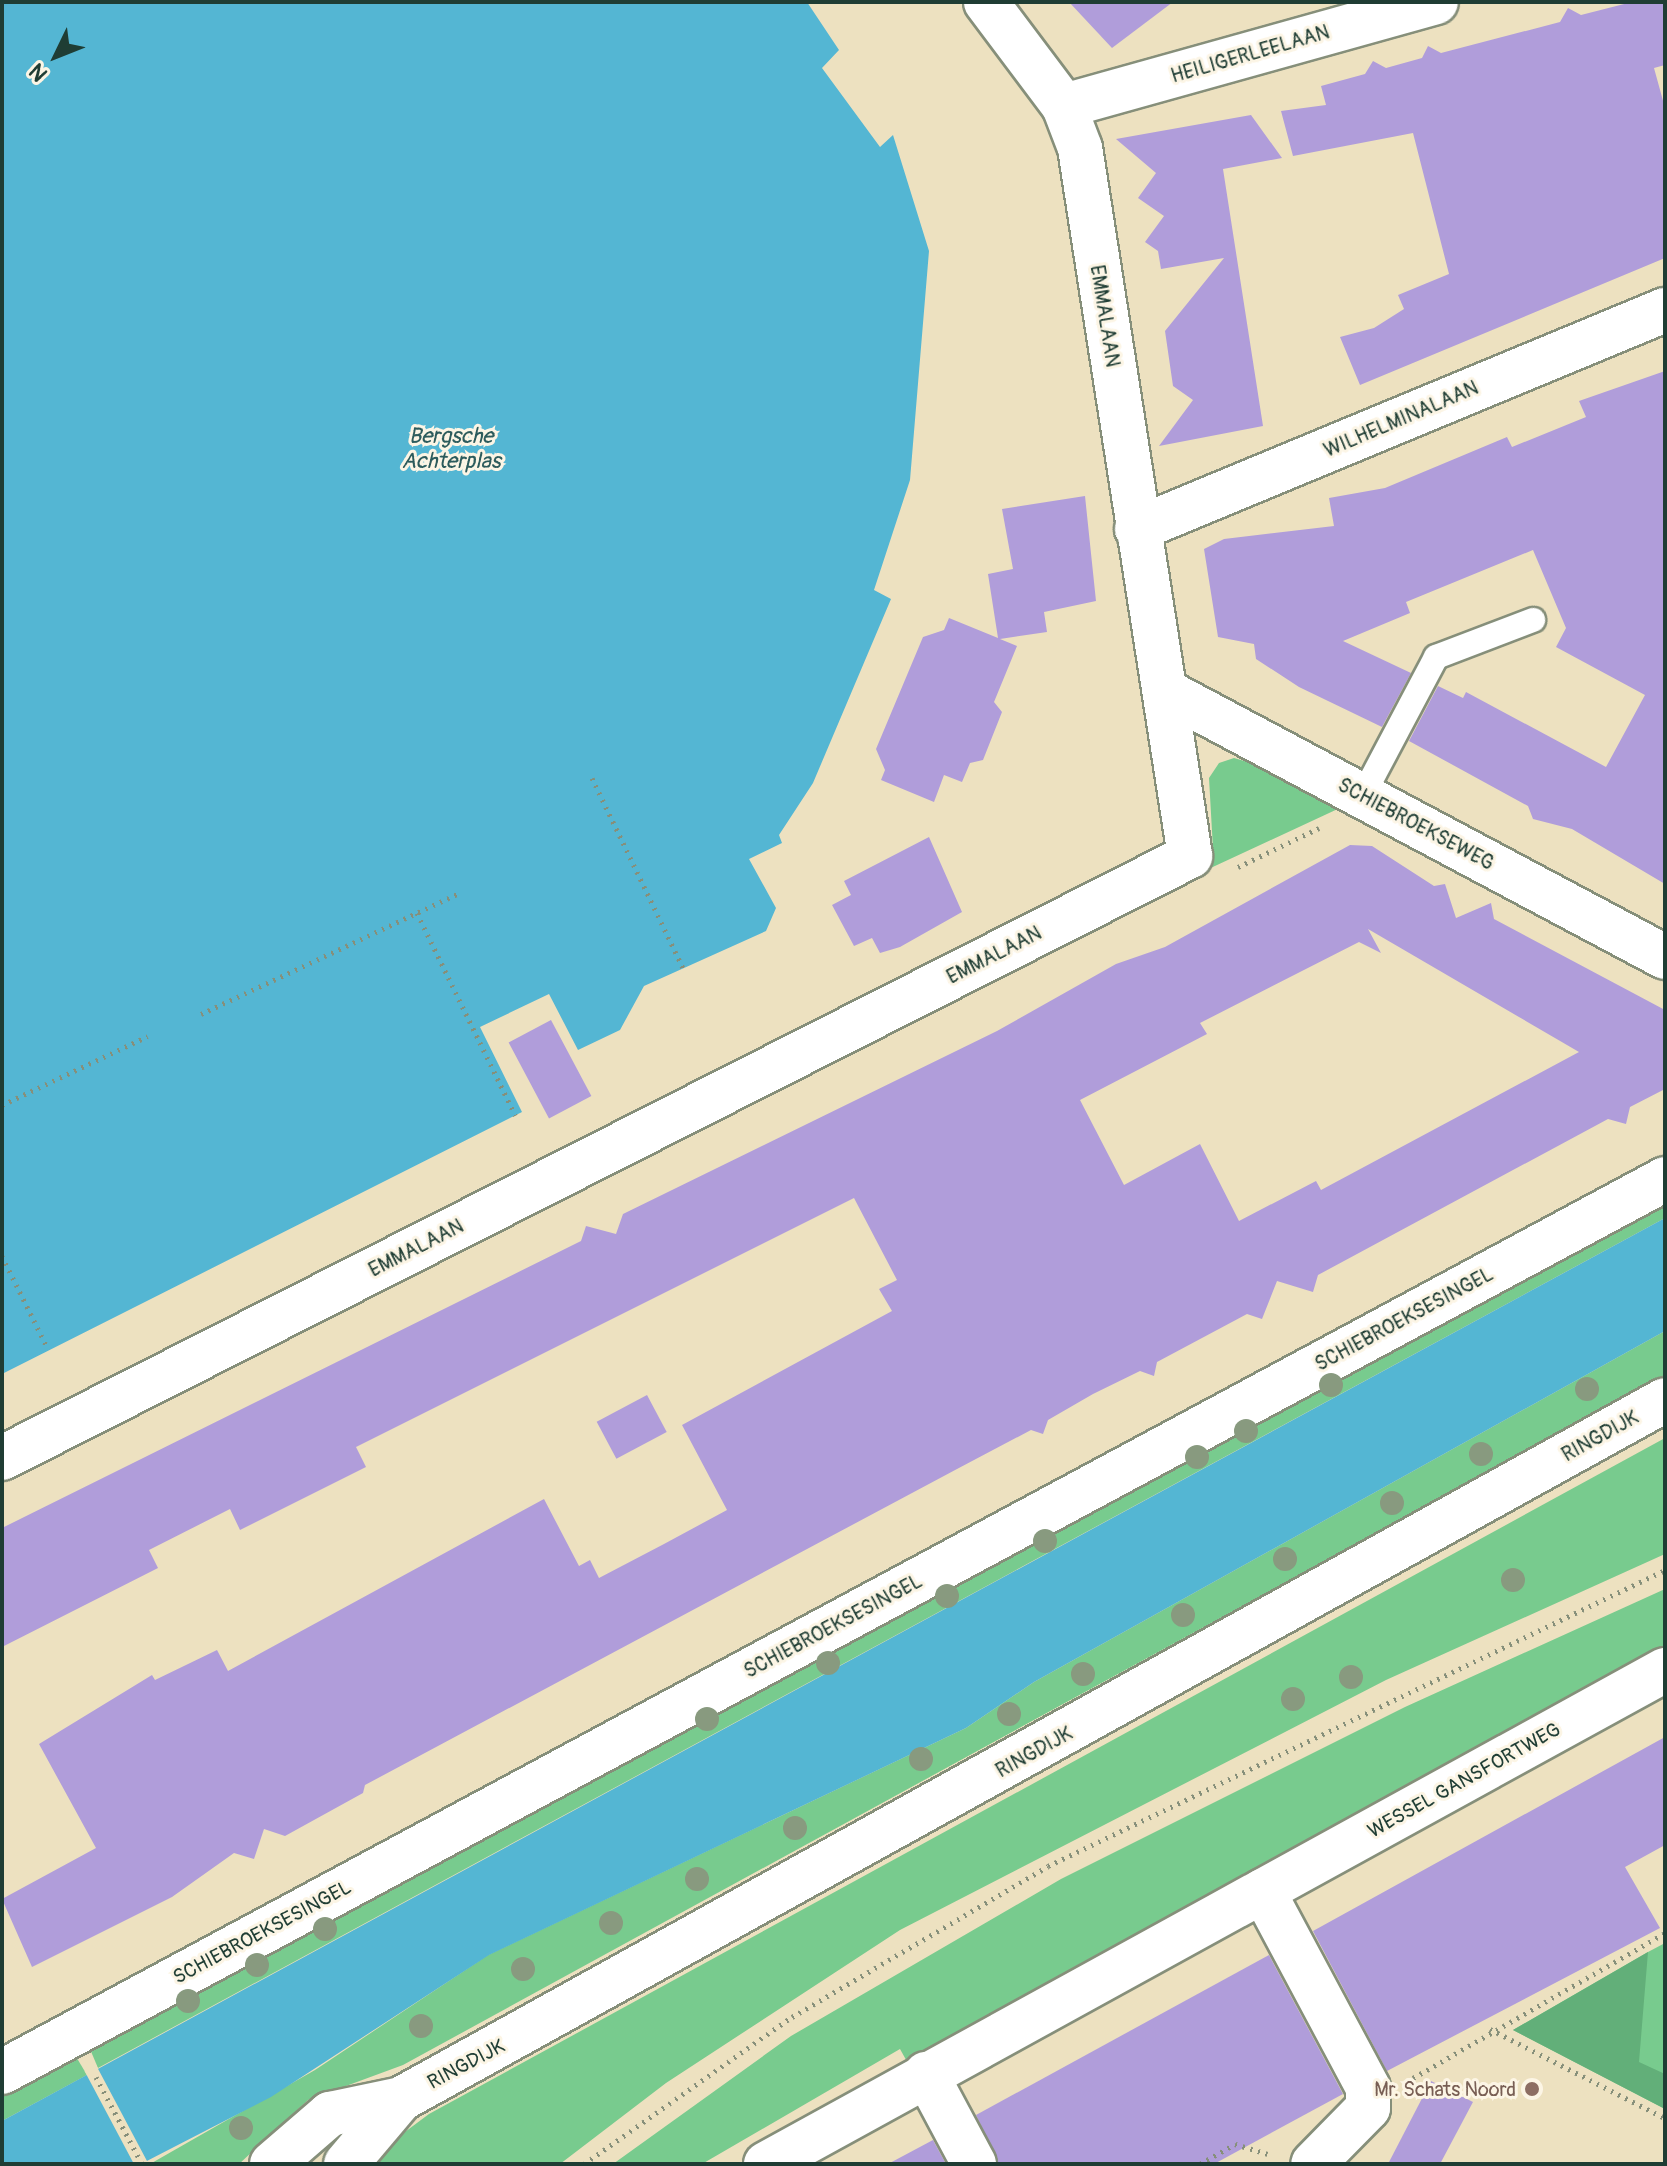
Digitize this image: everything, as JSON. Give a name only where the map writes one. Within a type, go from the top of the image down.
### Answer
[{"type":"street","name":"EMMALAAN","points":[[2,1458],[1190,856],[1167,692],[1156,670],[1080,148],[1064,106],[986,2]]},
{"type":"street","name":"HEILIGERLEELAAN","points":[[1064,106],[1436,2]]},
{"type":"street","name":"WILHELMINALAAN","points":[[1137,529],[1665,310]]},
{"type":"street","name":"SCHIEBROEKSEWEG","points":[[1167,692],[1665,957]]},
{"type":"street","name":"SCHIEBROEKSESINGEL","points":[[2,2072],[1665,1179]]},
{"type":"street","name":"RINGDIJK","points":[[272,2164],[330,2114],[401,2099],[1665,1400]]},
{"type":"street","name":"WESSEL GANSFORTWEG","points":[[766,2164],[1665,1670]]},
{"type":"street","points":[[1263,1891],[1368,2088],[1368,2108],[1295,2160]]},
{"type":"street","points":[[926,2074],[974,2164]]},
{"type":"street","name":"RINGDIJK","points":[[346,2164],[401,2099]]},
{"type":"lane","points":[[1368,798],[1436,657],[1533,620]]},
{"type":"path","points":[[592,778],[683,968]]},
{"type":"path","points":[[1229,871],[1368,798]]},
{"type":"path","points":[[201,1014],[461,892]]},
{"type":"path","points":[[417,913],[515,1115]]},
{"type":"path","points":[[2,1105],[148,1036]]},
{"type":"path","points":[[2,1256],[48,1349]]},
{"type":"path","points":[[584,2164],[792,2017],[1048,1866],[1665,1570]]},
{"type":"path","points":[[1368,2108],[1490,2029],[1665,1933]]},
{"type":"path","points":[[1490,2029],[1665,2118]]},
{"type":"path","points":[[94,2073],[142,2164]]},
{"type":"path","points":[[1200,2164],[1235,2144],[1295,2160]]},
{"type":"green space","points":[[1234,758],[1258,765],[1342,807],[1202,872],[1213,849],[1209,778],[1219,763]]},
{"type":"green space","points":[[1665,1195],[1665,1218],[98,2068],[87,2042]]},
{"type":"green space","points":[[1665,1331],[1665,1375],[403,2065],[308,2100],[239,2164],[150,2164],[315,2070],[488,1955],[966,1728],[1034,1682]]},
{"type":"green space","points":[[1665,1438],[1665,1554],[1386,1680],[900,1930],[666,2083],[560,2164],[362,2164],[429,2114]]},
{"type":"green space","points":[[1665,1589],[1665,1654],[910,2067],[900,2049],[702,2164],[613,2164],[791,2036],[1061,1879],[1405,1707]]},
{"type":"green space","points":[[1665,1943],[1665,2109],[1513,2030],[1648,1952]]},
{"type":"green space","points":[[1648,1952],[1639,2062],[1665,2074],[1665,2109],[1513,2030]]},
{"type":"green space","points":[[72,2050],[87,2075],[2,2121],[2,2088]]},
{"type":"water","name":"Bergsche Achterplas","points":[[2,2],[807,2],[839,50],[822,68],[880,147],[893,135],[929,251],[910,480],[874,590],[891,599],[813,783],[779,835],[782,843],[749,859],[776,908],[766,931],[644,986],[620,1030],[578,1050],[549,994],[480,1027],[522,1112],[2,1374]]},
{"type":"water","points":[[1665,1218],[1665,1331],[1034,1682],[966,1728],[489,1955],[271,2097],[141,2164],[2,2164],[2,2121]]},
{"type":"pier","points":[[96,2065],[149,2164],[134,2164],[85,2071]]},
{"type":"building","points":[[1069,2],[1173,2],[1112,48]]},
{"type":"building","points":[[1632,2],[1665,2],[1665,65],[1654,68],[1665,108],[1665,258],[1360,385],[1340,337],[1374,328],[1404,309],[1398,295],[1449,274],[1413,133],[1293,156],[1281,111],[1326,105],[1321,86],[1365,74],[1373,61],[1386,68],[1422,58],[1428,46],[1441,53],[1560,22],[1568,8],[1581,15]]},
{"type":"building","points":[[1251,115],[1282,158],[1223,169],[1263,426],[1159,446],[1193,400],[1173,386],[1165,331],[1224,258],[1161,269],[1158,251],[1145,242],[1164,216],[1138,198],[1156,173],[1116,139]]},
{"type":"building","points":[[1665,371],[1665,884],[1572,829],[1533,819],[1528,806],[1409,741],[1438,686],[1463,698],[1466,692],[1606,767],[1645,695],[1556,647],[1566,628],[1533,550],[1406,602],[1410,613],[1343,641],[1411,673],[1382,727],[1299,687],[1256,659],[1254,644],[1218,637],[1204,549],[1224,539],[1334,526],[1329,498],[1385,488],[1507,437],[1512,447],[1586,417],[1579,401]]},
{"type":"building","points":[[1085,496],[1096,601],[1044,612],[1047,632],[1000,639],[1017,646],[994,702],[1002,712],[983,760],[970,763],[962,782],[944,775],[934,802],[881,780],[885,770],[876,749],[923,637],[944,630],[949,618],[998,638],[988,574],[1013,569],[1002,509]]},
{"type":"building","points":[[929,837],[962,912],[900,947],[880,953],[872,938],[854,946],[832,905],[851,895],[844,881]]},
{"type":"building","points":[[1350,845],[1372,846],[1434,886],[1445,884],[1456,918],[1491,903],[1494,919],[1665,1010],[1665,1089],[1630,1107],[1626,1124],[1608,1119],[1318,1275],[1313,1292],[1277,1281],[1262,1319],[1247,1314],[1157,1362],[1154,1376],[1140,1371],[1093,1394],[1048,1420],[1043,1434],[1031,1430],[957,1469],[365,1785],[363,1793],[285,1836],[264,1829],[254,1859],[234,1853],[172,1897],[32,1967],[2,1899],[96,1848],[39,1744],[152,1675],[155,1680],[217,1650],[228,1671],[544,1499],[579,1566],[590,1560],[599,1578],[727,1510],[682,1425],[892,1311],[879,1289],[897,1280],[854,1198],[356,1447],[366,1467],[240,1530],[230,1509],[149,1550],[158,1568],[2,1647],[2,1528],[581,1241],[586,1226],[616,1234],[623,1214],[997,1031],[1116,964],[1165,947]],"holes":[[[1368,929],[1579,1052],[1321,1190],[1316,1181],[1239,1221],[1200,1144],[1124,1185],[1080,1100],[1207,1034],[1200,1023],[1359,942],[1381,953]]]},
{"type":"building","points":[[551,1020],[591,1096],[549,1118],[509,1043]]},
{"type":"building","points":[[647,1395],[667,1432],[616,1459],[597,1422]]},
{"type":"building","points":[[1665,1737],[1665,1845],[1625,1867],[1660,1928],[1387,2071],[1313,1931]]},
{"type":"building","points":[[1269,1955],[1343,2094],[1214,2164],[999,2164],[976,2115]]},
{"type":"building","points":[[1431,2081],[1473,2102],[1440,2164],[1388,2164]]},
{"type":"building","points":[[933,2140],[946,2164],[888,2164]]},
{"type":"place","name":"Mr. Schats Noord","points":[[1532,2089]]}]
